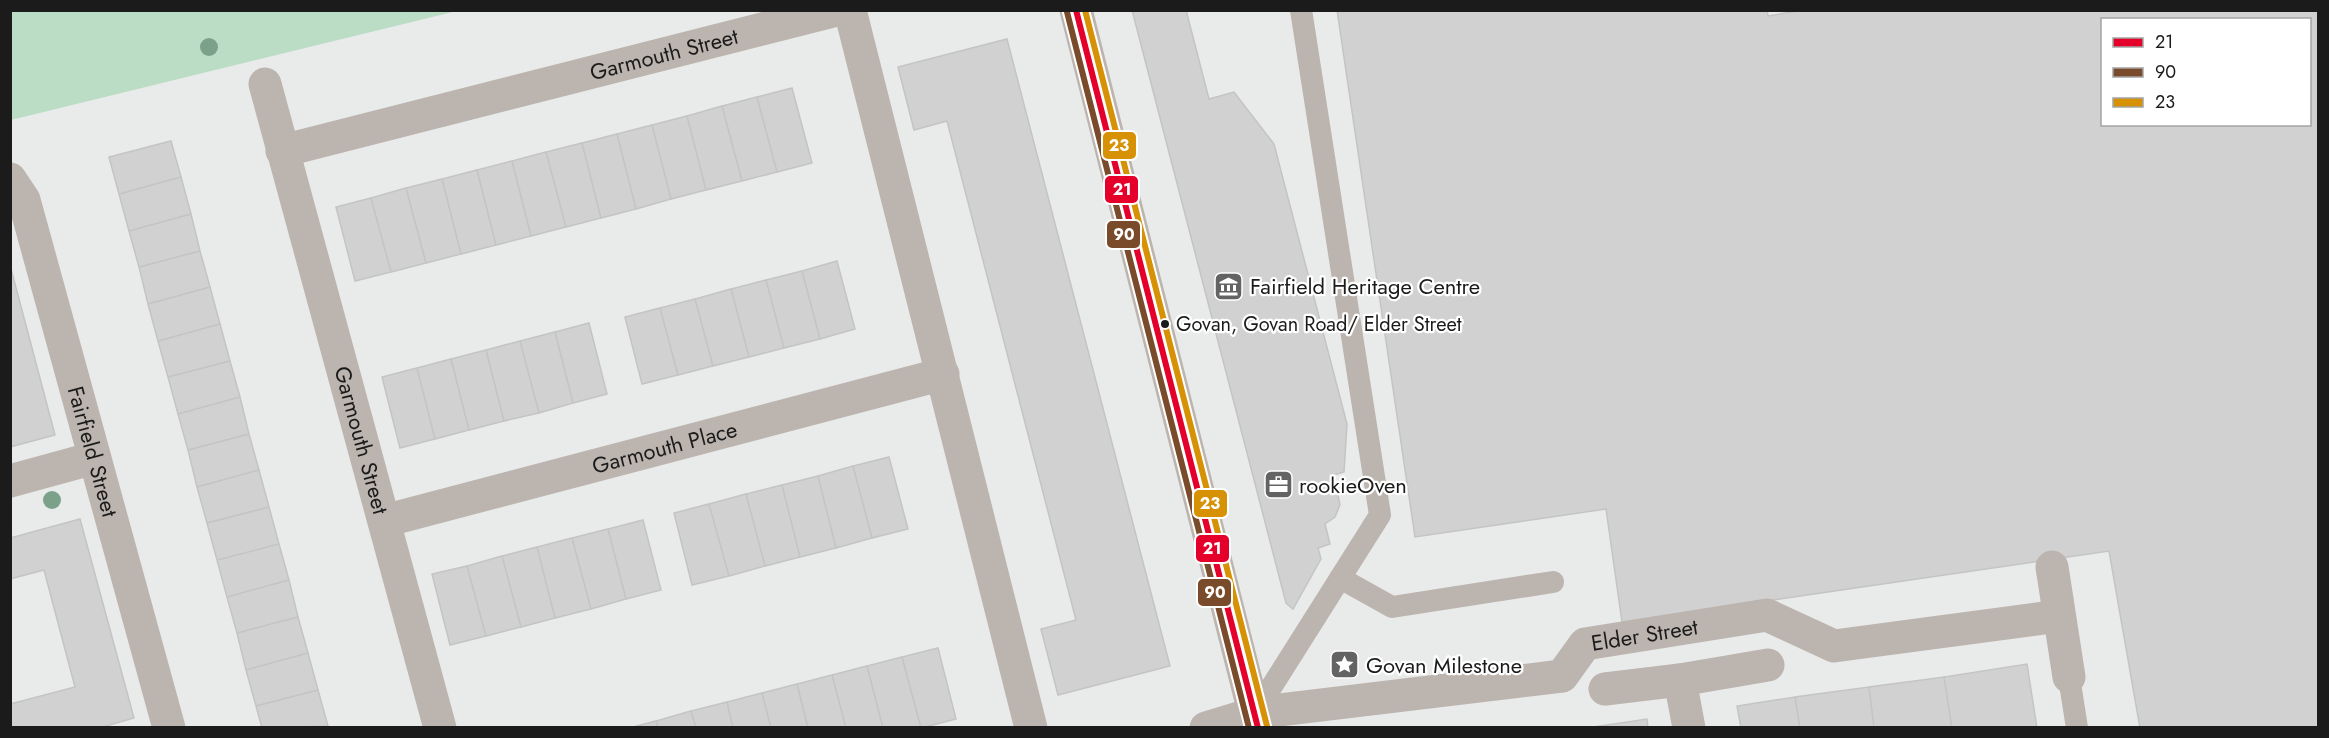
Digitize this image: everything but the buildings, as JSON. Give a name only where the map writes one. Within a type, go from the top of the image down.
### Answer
[{"type":"street","name":"Garmouth Street","points":[[282,152],[837,10]]},
{"type":"street","points":[[850,10],[1031,728]]},
{"type":"street","points":[[1076,10],[1256,720]]},
{"type":"street","name":"Garmouth Street","points":[[265,84],[440,728]]},
{"type":"street","name":"Fairfield Street","points":[[10,179],[24,200],[168,728]]},
{"type":"street","name":"Garmouth Place","points":[[384,520],[943,374]]},
{"type":"street","points":[[10,481],[94,458]]},
{"type":"street","points":[[2052,567],[2069,677]]},
{"type":"street","name":"Elder Street","points":[[1206,728],[1562,676],[1585,644],[1767,615],[1834,646],[2059,616]]},
{"type":"street","name":"Elder Street","points":[[1605,689],[1680,680],[1768,665]]},
{"type":"street","points":[[1680,680],[1689,728]]},
{"type":"lane","points":[[1256,720],[1380,515],[1301,10]]},
{"type":"lane","points":[[1340,578],[1392,607],[1553,582]]},
{"type":"lane","points":[[2069,677],[2077,728]]},
{"type":"green space","points":[[11,10],[457,10],[457,11],[11,120]]},
{"type":"transit line","name":"21","points":[[1076,10],[1258,728]]},
{"type":"transit line","name":"23","points":[[1085,10],[1267,726]]},
{"type":"transit line","name":"90","points":[[1067,12],[1249,728]]},
{"type":"place","name":"Fairfield Heritage Centre","points":[[1229,286]]},
{"type":"place","name":"Govan, Govan Road/ Elder Street","points":[[1165,324]]},
{"type":"place","name":"rookieOven","points":[[1278,485]]},
{"type":"place","name":"Govan Milestone","points":[[1345,665]]}]
